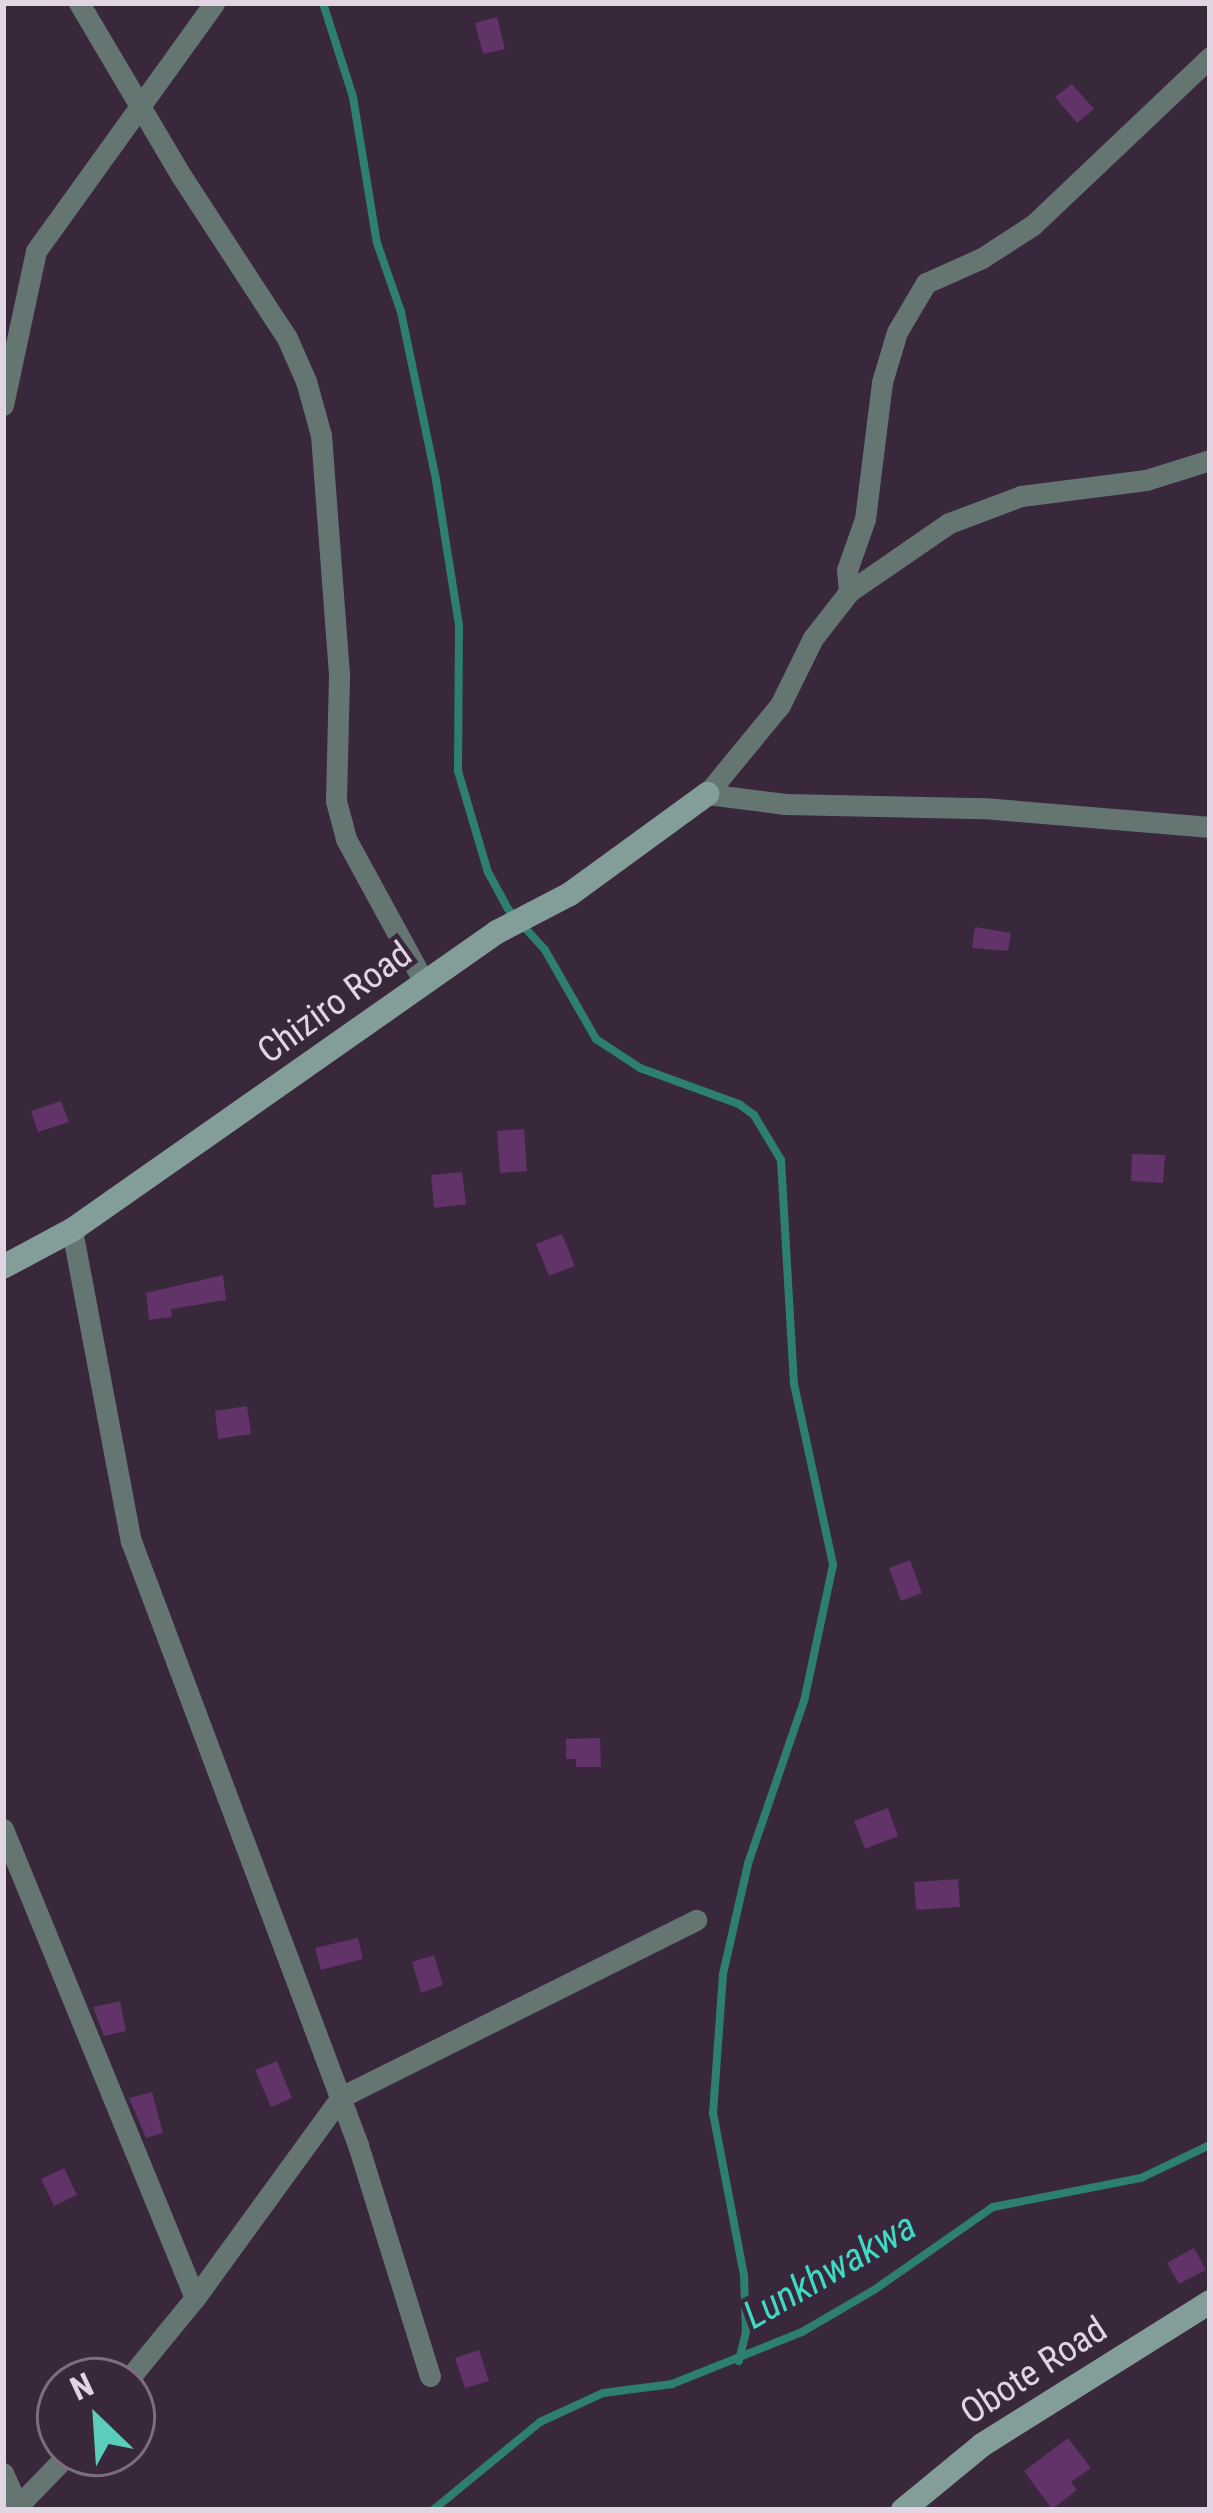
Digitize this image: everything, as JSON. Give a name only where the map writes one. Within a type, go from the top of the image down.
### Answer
[{"type":"street","points":[[79,3],[287,338],[306,381],[321,435],[339,677],[336,801],[346,838],[424,982]]},
{"type":"street","points":[[3,405],[36,251],[214,3]]},
{"type":"street","points":[[849,592],[847,571],[865,519],[882,382],[897,332],[926,283],[982,258],[1033,225],[1210,57]]},
{"type":"street","points":[[707,794],[780,705],[813,638],[849,592],[949,524],[1021,496],[1146,480],[1210,460]]},
{"type":"street","points":[[707,794],[784,804],[983,808],[1210,827]]},
{"type":"street","name":"Chiziro Road","points":[[3,1268],[71,1230],[497,932],[570,894],[707,794]]},
{"type":"street","points":[[71,1230],[131,1541],[340,2097],[430,2376]]},
{"type":"street","points":[[3,1829],[195,2298]]},
{"type":"street","points":[[147,2357],[340,2097],[696,1920]]},
{"type":"street","name":"Obote Road","points":[[903,2510],[982,2445],[1210,2302]]},
{"type":"street","points":[[3,2473],[16,2508],[46,2477]]},
{"type":"building","points":[[497,17],[505,49],[483,54],[475,23]]},
{"type":"building","points":[[1072,84],[1094,109],[1077,123],[1055,97]]},
{"type":"building","points":[[975,927],[1011,933],[1008,951],[972,948]]},
{"type":"building","points":[[61,1101],[69,1122],[38,1132],[31,1111]]},
{"type":"building","points":[[524,1129],[527,1171],[500,1173],[497,1131]]},
{"type":"building","points":[[1132,1154],[1165,1155],[1163,1183],[1131,1181]]},
{"type":"building","points":[[462,1172],[466,1204],[434,1208],[431,1175]]},
{"type":"building","points":[[562,1234],[575,1266],[549,1276],[536,1244]]},
{"type":"building","points":[[223,1275],[226,1300],[171,1309],[172,1317],[149,1320],[146,1293]]},
{"type":"building","points":[[247,1406],[251,1434],[218,1439],[215,1411]]},
{"type":"building","points":[[910,1560],[922,1593],[901,1601],[889,1568]]},
{"type":"building","points":[[600,1738],[601,1767],[576,1767],[576,1759],[566,1759],[566,1739]]},
{"type":"building","points":[[888,1808],[898,1836],[865,1849],[854,1821]]},
{"type":"building","points":[[958,1879],[960,1907],[916,1910],[914,1882]]},
{"type":"building","points":[[358,1938],[363,1959],[321,1970],[315,1948]]},
{"type":"building","points":[[434,1955],[443,1985],[421,1993],[412,1962]]},
{"type":"building","points":[[120,2001],[126,2031],[104,2036],[93,2007]]},
{"type":"building","points":[[277,2061],[292,2098],[271,2107],[255,2070]]},
{"type":"building","points":[[152,2092],[163,2133],[146,2138],[129,2098]]},
{"type":"building","points":[[64,2168],[77,2195],[54,2206],[41,2179]]},
{"type":"building","points":[[1194,2248],[1206,2270],[1179,2284],[1167,2263]]},
{"type":"building","points":[[479,2350],[489,2381],[465,2388],[455,2358]]},
{"type":"building","points":[[1068,2438],[1091,2468],[1071,2482],[1077,2490],[1052,2509],[1024,2471]]},
{"type":"waterway","points":[[323,3],[353,97],[377,243],[401,312],[436,480],[459,625],[458,771],[488,872],[508,909],[545,950],[596,1039],[640,1068],[739,1104],[754,1115],[781,1160],[794,1384],[833,1565],[804,1701],[748,1864],[723,1974],[713,2113],[744,2276],[746,2332],[739,2361]]},
{"type":"waterway","name":"Lunkhwakwa","points":[[433,2510],[540,2422],[603,2393],[672,2384],[802,2332],[874,2290],[993,2207],[1141,2178],[1210,2145]]}]
